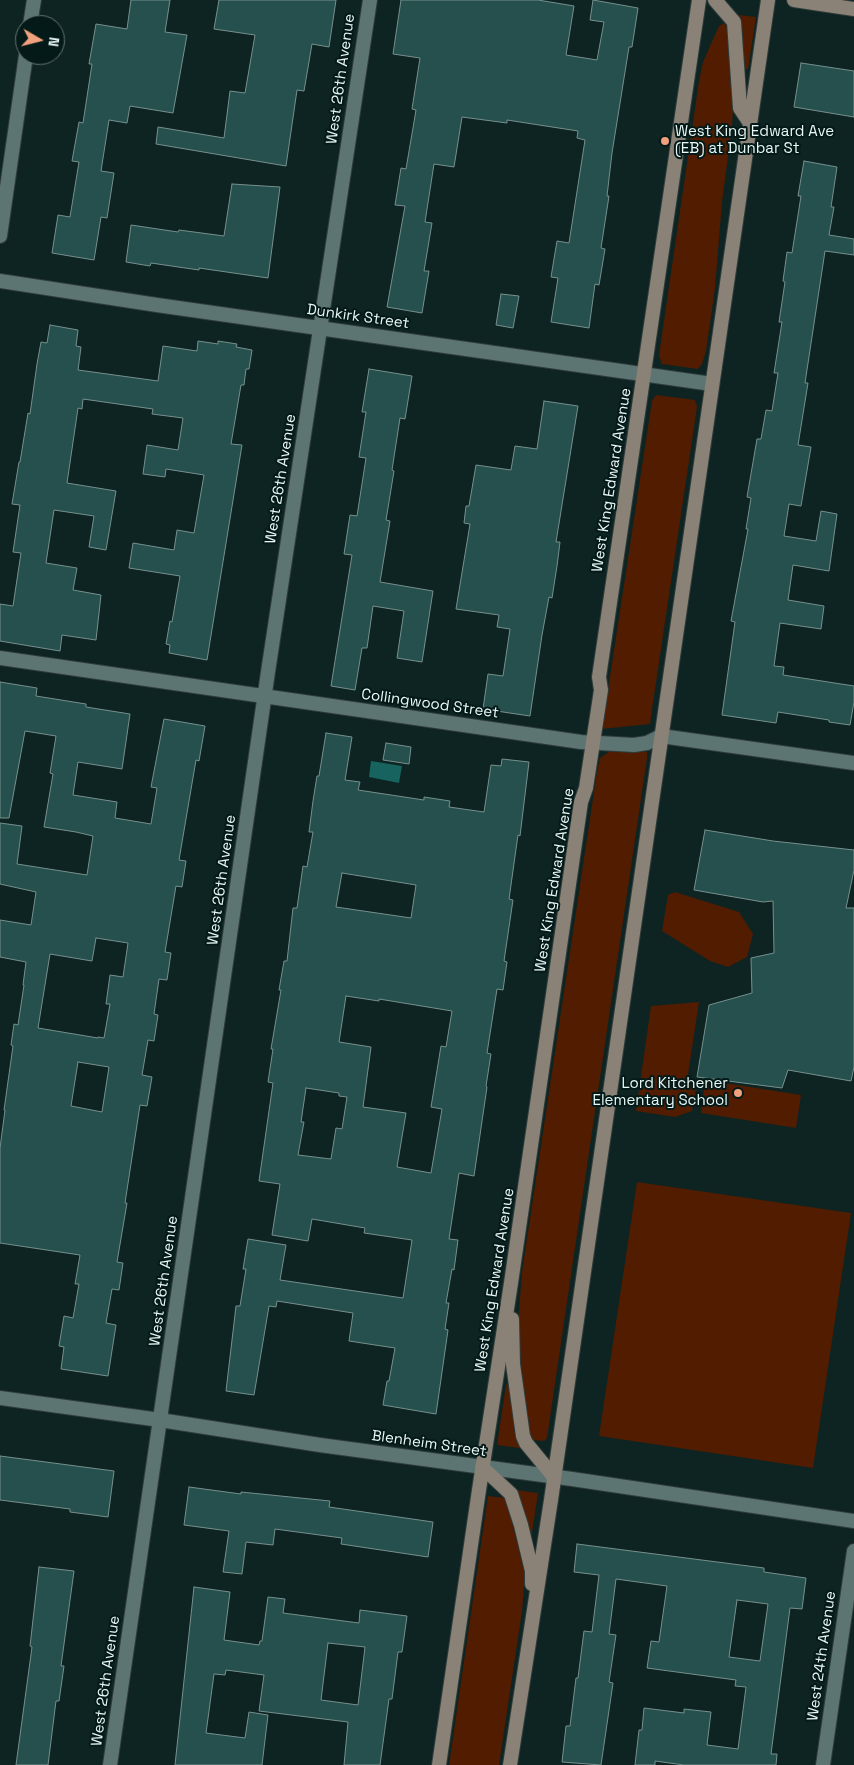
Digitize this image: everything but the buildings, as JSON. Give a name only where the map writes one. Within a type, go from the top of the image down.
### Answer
[{"type":"main road","name":"West King Edward Avenue","points":[[439,1765],[581,802],[586,788],[601,690],[599,677],[700,0]]},
{"type":"main road","points":[[715,0],[734,22],[740,108],[750,123]]},
{"type":"main road","points":[[510,1765],[554,1477],[768,0]]},
{"type":"main road","points":[[794,0],[854,9]]},
{"type":"main road","points":[[511,1283],[513,1364],[523,1436],[526,1443],[554,1477]]},
{"type":"main road","points":[[482,1467],[511,1494],[532,1571],[533,1610]]},
{"type":"street","points":[[32,15],[34,0]]},
{"type":"street","name":"West 26th Avenue","points":[[110,1765],[264,696],[370,0]]},
{"type":"street","points":[[0,236],[25,65]]},
{"type":"street","name":"Dunkirk Street","points":[[0,282],[712,384]]},
{"type":"street","name":"Collingwood Street","points":[[0,658],[593,743],[641,744],[661,736],[854,763]]},
{"type":"street","name":"Blenheim Street","points":[[0,1398],[854,1521]]},
{"type":"street","name":"West 24th Avenue","points":[[823,1765],[854,1551]]},
{"type":"shaded area","points":[[738,16],[756,17],[748,69],[745,69],[741,23]]},
{"type":"shaded area","points":[[724,23],[728,28],[734,90],[732,126],[722,202],[715,288],[706,351],[702,364],[698,369],[662,364],[659,355],[699,81],[703,62],[719,26]]},
{"type":"shaded area","points":[[656,395],[695,400],[697,407],[650,724],[602,729],[652,401]]},
{"type":"shaded area","points":[[620,748],[647,752],[647,758],[547,1438],[544,1441],[532,1440],[529,1436],[516,1351],[522,1272],[597,772],[600,758],[610,751]]},
{"type":"shaded area","points":[[675,892],[739,912],[753,934],[747,957],[728,967],[710,961],[662,931],[668,895]]},
{"type":"shaded area","points":[[699,1002],[688,1074],[696,1089],[692,1111],[675,1117],[636,1111],[651,1006]]},
{"type":"shaded area","points":[[705,1080],[801,1095],[796,1128],[701,1113]]},
{"type":"shaded area","points":[[637,1182],[851,1213],[813,1468],[599,1436]]},
{"type":"shaded area","points":[[508,1384],[519,1448],[497,1445],[506,1385]]},
{"type":"shaded area","points":[[516,1490],[538,1493],[531,1539]]},
{"type":"shaded area","points":[[488,1496],[506,1498],[525,1575],[522,1611],[499,1765],[449,1765]]},
{"type":"water","points":[[371,761],[402,766],[399,783],[369,777]]},
{"type":"place","name":"West King Edward Ave (EB) at Dunbar St","points":[[665,141]]},
{"type":"place","name":"Lord Kitchener Elementary School","points":[[738,1093]]}]
